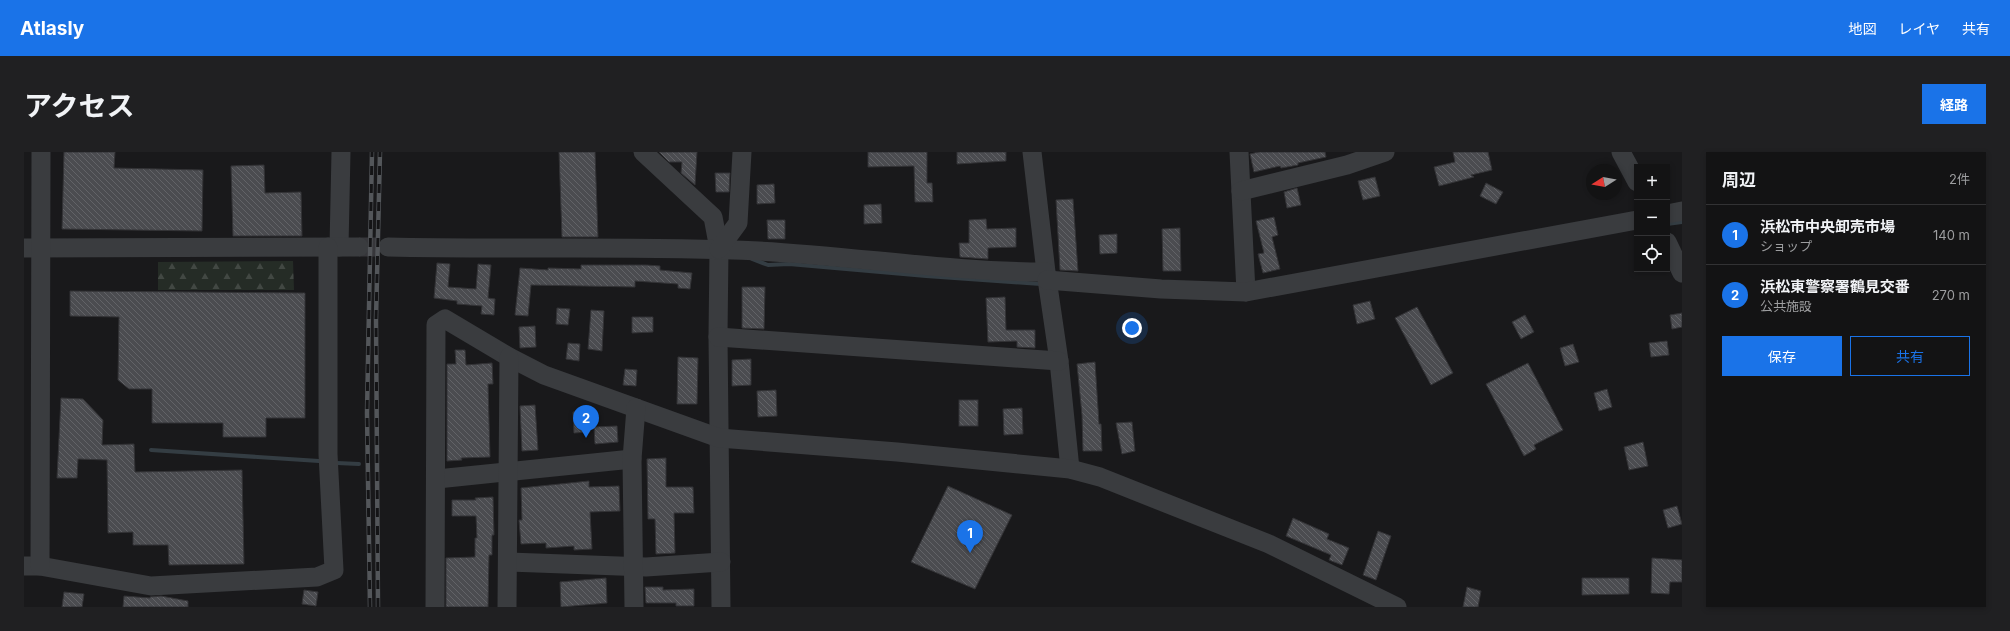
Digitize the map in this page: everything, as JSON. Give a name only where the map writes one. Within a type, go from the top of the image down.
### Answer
[{"type":"street","points":[[41,152],[33,248],[32,566],[151,586],[317,578],[334,570],[328,454],[333,247],[341,152]]},
{"type":"street","points":[[643,152],[713,217],[720,249],[718,337],[721,607]]},
{"type":"street","points":[[720,249],[738,223],[742,152]]},
{"type":"street","points":[[1032,152],[1059,361],[1070,469]]},
{"type":"street","points":[[1239,152],[1246,292]]},
{"type":"street","points":[[1241,191],[1347,165],[1385,152]]},
{"type":"street","points":[[1622,152],[1634,176]]},
{"type":"street","points":[[1670,213],[1682,211]]},
{"type":"street","points":[[388,248],[720,249],[793,253],[910,265],[1005,272],[1161,289],[1246,292],[1634,221]]},
{"type":"street","points":[[33,248],[359,247]]},
{"type":"street","points":[[1670,248],[1682,273]]},
{"type":"street","points":[[435,607],[437,480],[436,325],[445,319],[509,357],[544,375],[719,438],[897,452],[1070,469],[1130,488],[1269,544],[1397,607]]},
{"type":"street","points":[[718,337],[1059,361]]},
{"type":"street","points":[[507,607],[509,562],[509,357]]},
{"type":"street","points":[[634,607],[635,566],[632,459],[636,408]]},
{"type":"street","points":[[437,480],[632,459]]},
{"type":"street","points":[[509,562],[635,566],[721,562]]},
{"type":"green space","points":[[293,261],[294,290],[158,290],[158,262]]},
{"type":"building","points":[[64,152],[115,152],[114,168],[203,170],[202,231],[62,229]]},
{"type":"building","points":[[559,152],[595,152],[598,237],[562,237]]},
{"type":"building","points":[[659,152],[697,152],[695,185],[681,173],[682,162],[669,162]]},
{"type":"building","points":[[868,152],[927,152],[927,183],[932,183],[933,202],[915,202],[914,166],[868,167]]},
{"type":"building","points":[[957,152],[1006,152],[1006,161],[957,164]]},
{"type":"building","points":[[1259,152],[1325,152],[1326,157],[1298,163],[1298,165],[1281,168],[1280,166],[1254,172],[1250,154]]},
{"type":"building","points":[[1453,152],[1488,152],[1492,170],[1471,175],[1474,177],[1439,186],[1434,167],[1455,162]]},
{"type":"building","points":[[264,165],[265,193],[301,192],[302,236],[233,236],[231,166]]},
{"type":"building","points":[[715,173],[730,173],[729,192],[716,192]]},
{"type":"building","points":[[1375,177],[1380,196],[1363,200],[1358,181]]},
{"type":"building","points":[[1486,183],[1503,192],[1496,204],[1480,196]]},
{"type":"building","points":[[774,184],[775,203],[757,204],[757,185]]},
{"type":"building","points":[[1297,188],[1301,205],[1287,208],[1284,192]]},
{"type":"building","points":[[1073,199],[1078,271],[1060,270],[1056,200]]},
{"type":"building","points":[[881,204],[882,223],[864,224],[864,205]]},
{"type":"building","points":[[1274,217],[1278,235],[1272,237],[1280,269],[1263,273],[1258,254],[1264,253],[1256,221]]},
{"type":"building","points":[[986,219],[987,229],[1016,228],[1016,247],[988,248],[988,259],[960,257],[959,243],[969,243],[969,220]]},
{"type":"building","points":[[767,220],[785,220],[785,239],[768,239]]},
{"type":"building","points":[[1180,228],[1181,271],[1163,271],[1162,229]]},
{"type":"building","points":[[1117,234],[1117,253],[1100,254],[1099,235]]},
{"type":"building","points":[[437,263],[450,264],[448,287],[476,289],[478,264],[491,265],[488,298],[495,299],[494,315],[481,314],[482,306],[457,304],[457,301],[434,298]]},
{"type":"building","points":[[581,265],[660,266],[660,270],[692,273],[690,289],[678,288],[678,284],[635,281],[635,287],[531,285],[528,316],[515,315],[520,268],[548,270],[548,268],[581,269]]},
{"type":"building","points":[[742,287],[765,287],[764,329],[742,328]]},
{"type":"building","points":[[70,291],[305,293],[305,418],[266,418],[266,437],[223,437],[223,423],[152,423],[152,389],[129,389],[118,380],[119,317],[70,316]]},
{"type":"building","points":[[1005,297],[1006,330],[1035,330],[1035,348],[1017,347],[1017,341],[988,342],[986,298]]},
{"type":"building","points":[[1370,301],[1375,319],[1357,324],[1353,305]]},
{"type":"building","points":[[1417,307],[1453,373],[1431,385],[1395,318]]},
{"type":"building","points":[[557,308],[570,309],[568,325],[556,324]]},
{"type":"building","points":[[591,310],[604,311],[602,351],[588,349]]},
{"type":"building","points":[[1682,313],[1682,327],[1672,329],[1670,315]]},
{"type":"building","points":[[1525,315],[1534,332],[1521,339],[1512,322]]},
{"type":"building","points":[[632,317],[653,317],[653,332],[632,333]]},
{"type":"building","points":[[535,326],[536,347],[520,348],[519,327]]},
{"type":"building","points":[[1667,341],[1669,355],[1651,357],[1649,343]]},
{"type":"building","points":[[568,343],[580,344],[579,361],[566,359]]},
{"type":"building","points":[[1573,344],[1579,362],[1565,366],[1560,348]]},
{"type":"building","points":[[455,350],[465,350],[466,365],[492,363],[493,384],[488,384],[490,457],[461,458],[462,460],[447,461],[447,364],[456,364]]},
{"type":"building","points":[[678,357],[698,358],[697,404],[677,404]]},
{"type":"building","points":[[751,359],[751,385],[732,386],[732,360]]},
{"type":"building","points":[[1095,362],[1102,451],[1083,451],[1082,415],[1077,364]]},
{"type":"building","points":[[1528,363],[1563,430],[1534,445],[1536,449],[1524,456],[1486,384]]},
{"type":"building","points":[[625,369],[637,370],[636,386],[623,385]]},
{"type":"building","points":[[1607,389],[1612,407],[1599,411],[1594,393]]},
{"type":"building","points":[[776,390],[777,416],[758,417],[757,391]]},
{"type":"building","points":[[61,398],[83,399],[103,420],[102,445],[134,444],[135,472],[242,470],[244,564],[169,565],[168,545],[133,545],[133,532],[108,533],[107,460],[78,459],[77,478],[57,478]]},
{"type":"building","points":[[959,400],[978,400],[978,426],[959,426]]},
{"type":"building","points":[[535,405],[538,450],[522,451],[520,406]]},
{"type":"building","points":[[1022,408],[1023,434],[1004,435],[1003,409]]},
{"type":"building","points":[[589,411],[590,432],[574,433],[573,412]]},
{"type":"building","points":[[1132,422],[1135,451],[1122,454],[1116,423]]},
{"type":"building","points":[[617,426],[618,442],[595,444],[594,427]]},
{"type":"building","points":[[1643,442],[1648,466],[1629,470],[1624,447]]},
{"type":"building","points":[[666,458],[666,487],[693,487],[694,513],[674,513],[675,553],[656,554],[655,519],[648,519],[647,459]]},
{"type":"building","points":[[589,481],[589,487],[619,486],[620,511],[590,512],[592,549],[574,550],[574,546],[546,548],[546,543],[521,544],[519,520],[522,520],[521,488]]},
{"type":"building","points":[[948,486],[1012,515],[975,589],[911,562]]},
{"type":"building","points":[[493,497],[494,535],[492,535],[492,555],[489,555],[488,607],[446,607],[446,558],[475,557],[475,538],[477,538],[476,516],[452,516],[452,500],[476,500],[475,498]]},
{"type":"building","points":[[1677,506],[1682,524],[1668,528],[1663,510]]},
{"type":"building","points":[[1293,518],[1329,534],[1327,539],[1349,548],[1342,565],[1329,560],[1331,555],[1286,536]]},
{"type":"building","points":[[1378,531],[1391,536],[1376,580],[1363,575]]},
{"type":"building","points":[[1652,558],[1682,560],[1682,582],[1670,582],[1669,594],[1651,593]]},
{"type":"building","points":[[606,578],[607,603],[561,607],[560,582]]},
{"type":"building","points":[[1582,578],[1629,578],[1629,594],[1582,595]]},
{"type":"building","points":[[645,587],[663,587],[663,590],[694,589],[694,606],[676,606],[676,603],[646,603]]},
{"type":"building","points":[[1467,587],[1481,591],[1478,607],[1463,607]]},
{"type":"building","points":[[304,590],[318,592],[316,606],[302,604]]},
{"type":"building","points":[[64,592],[84,594],[82,607],[62,607]]},
{"type":"building","points":[[124,596],[150,598],[161,596],[188,601],[188,607],[123,607]]},
{"type":"waterway","points":[[1670,224],[1682,222]]},
{"type":"waterway","points":[[752,259],[768,265],[789,264],[1041,284]]},
{"type":"waterway","points":[[151,450],[319,461]]},
{"type":"waterway","points":[[337,463],[359,464]]},
{"type":"tunnel","points":[[359,247],[388,247]]},
{"type":"railway","points":[[370,607],[367,413],[372,152]]},
{"type":"railway","points":[[378,607],[376,319],[380,152]]},
{"type":"place","name":"浜松東警察署鶴見交番","points":[[586,438]]},
{"type":"place","name":"浜松市中央卸売市場","points":[[970,553]]}]
